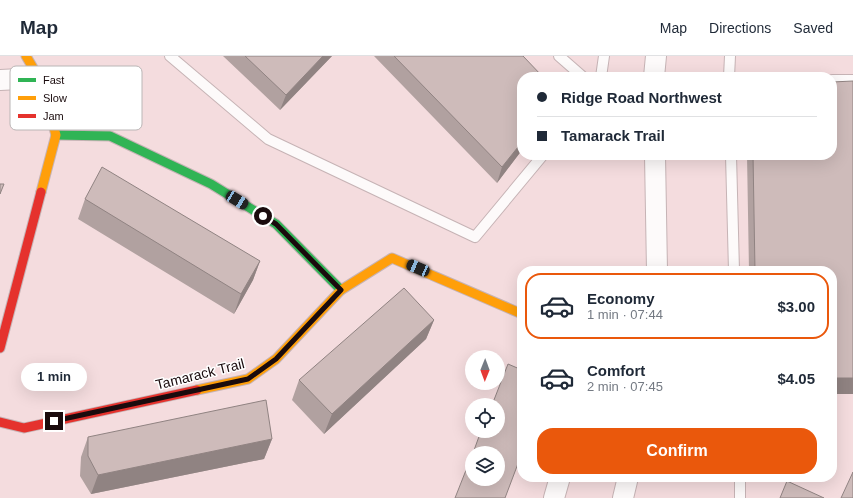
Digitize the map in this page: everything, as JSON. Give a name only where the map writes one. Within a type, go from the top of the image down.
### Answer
[{"type":"street","points":[[26,56],[32,66]]},
{"type":"street","points":[[654,72],[656,56]]},
{"type":"street","points":[[0,80],[10,79]]},
{"type":"street","points":[[0,348],[56,135],[55,130]]},
{"type":"street","points":[[56,135],[110,136],[211,184],[276,224],[341,290]]},
{"type":"street","points":[[655,160],[657,266]]},
{"type":"street","name":"Tamarack Trail","points":[[0,422],[24,428],[248,379],[276,359],[341,290],[392,258],[517,312]]},
{"type":"street","points":[[554,498],[559,482]]},
{"type":"street","points":[[623,498],[627,482]]},
{"type":"lane","points":[[170,56],[268,139],[475,237],[539,160]]},
{"type":"lane","points":[[560,56],[578,72]]},
{"type":"lane","points":[[602,72],[604,56]]},
{"type":"lane","points":[[729,72],[730,56]]},
{"type":"lane","points":[[837,80],[853,80]]},
{"type":"lane","points":[[731,160],[734,266]]},
{"type":"lane","points":[[740,482],[740,498]]},
{"type":"building","points":[[245,56],[323,56],[286,95]]},
{"type":"building","points":[[394,56],[523,56],[538,72],[517,72],[517,148],[502,167]]},
{"type":"building","points":[[853,81],[853,378],[837,378],[837,266],[755,266],[753,160],[837,160],[837,82]]},
{"type":"building","points":[[102,167],[260,261],[241,294],[85,199]]},
{"type":"building","points":[[0,184],[4,184],[0,194]]},
{"type":"building","points":[[404,288],[434,320],[332,414],[299,380]]},
{"type":"building","points":[[508,364],[517,368],[517,466],[505,498],[455,498],[465,473],[465,486],[505,486],[505,446],[476,446],[478,438],[505,438],[505,398],[495,398],[498,390],[505,390],[505,372]]},
{"type":"building","points":[[266,400],[272,439],[98,475],[88,456],[88,437]]},
{"type":"building","points":[[853,472],[853,498],[841,498]]},
{"type":"building","points":[[787,482],[789,482],[824,498],[780,498]]},
{"type":"traffic: fast","points":[[56,135],[110,136],[211,184],[276,224],[341,290]]},
{"type":"traffic: slow","points":[[26,56],[32,66]]},
{"type":"traffic: slow","points":[[41,192],[56,135],[55,130]]},
{"type":"traffic: slow","points":[[197,390],[248,379],[276,359],[341,290],[392,258],[517,312]]},
{"type":"traffic: jam","points":[[0,348],[41,192]]},
{"type":"traffic: jam","points":[[0,422],[24,428],[197,390]]},
{"type":"route","points":[[54,421],[248,379],[276,359],[341,290],[276,224],[263,216]]}]
